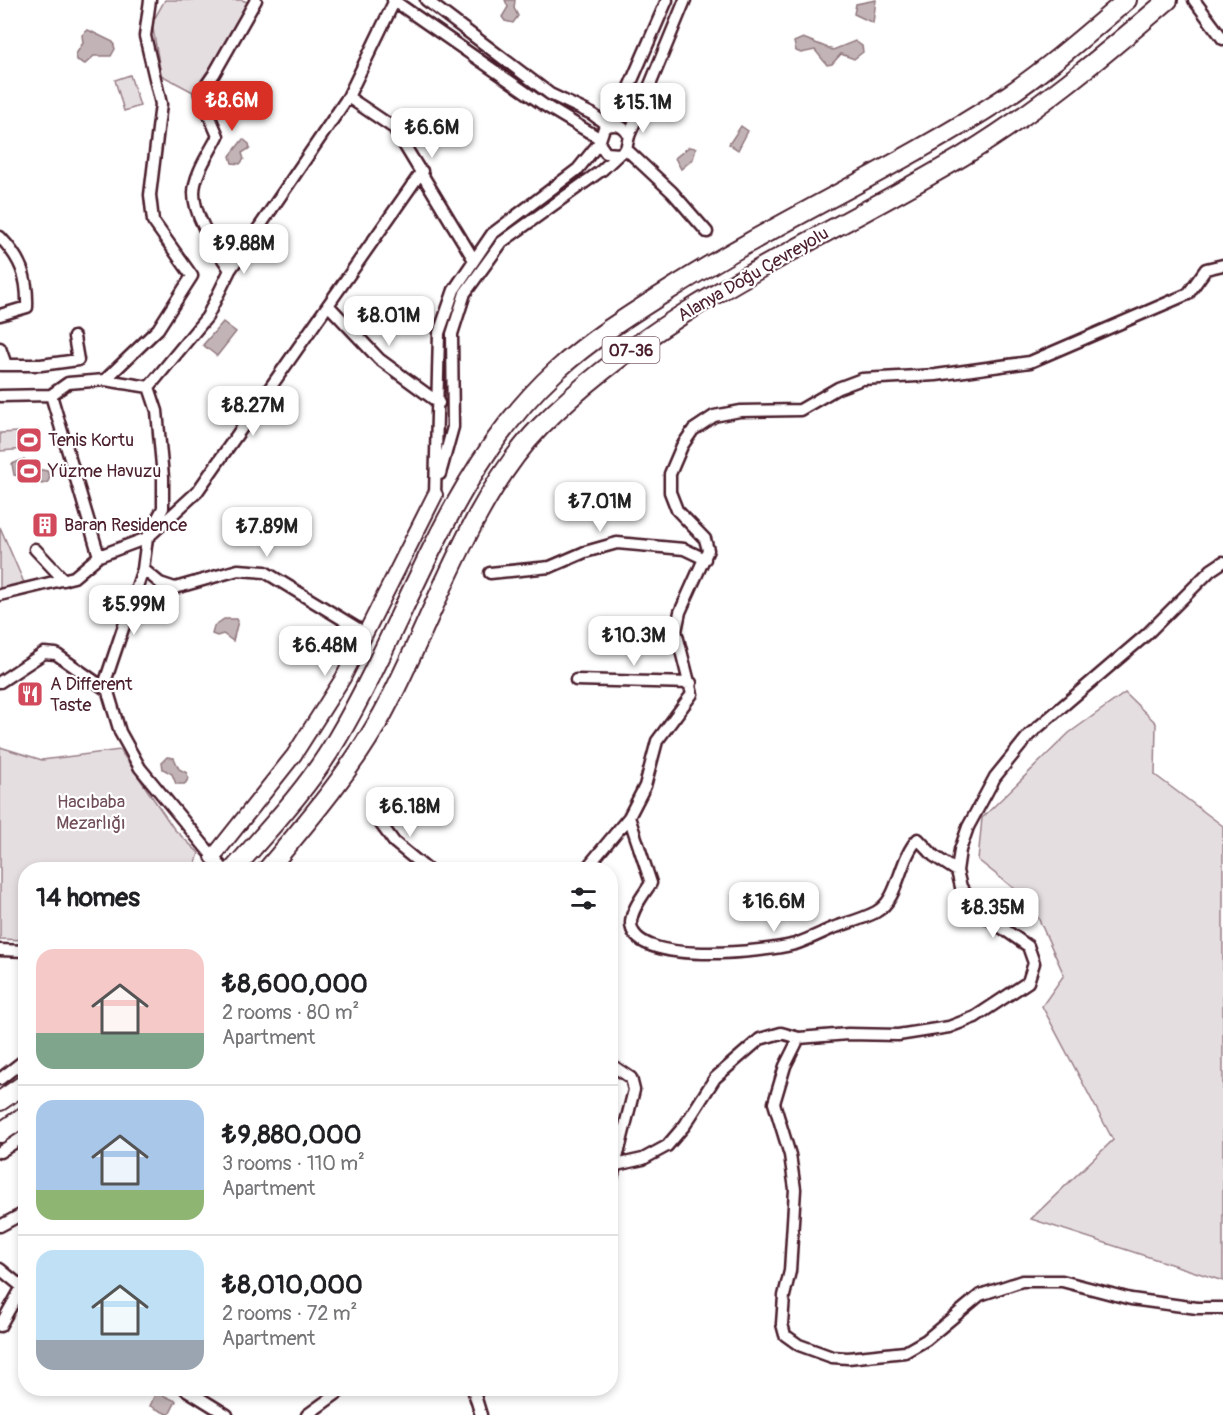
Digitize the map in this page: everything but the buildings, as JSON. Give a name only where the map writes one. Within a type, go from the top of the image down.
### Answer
[{"type":"highway","name":"Alanya Doğu Çevreyolu","points":[[240,862],[304,785],[335,742],[460,496],[485,454],[513,417],[555,372],[594,339],[692,275],[1002,99],[1053,62],[1127,0]]},
{"type":"highway","name":"Alanya Doğu Çevreyolu","points":[[274,862],[327,800],[356,758],[382,713],[485,506],[509,467],[537,430],[568,400],[614,362],[689,310],[960,157],[1021,119],[1168,0]]},
{"type":"highway","points":[[0,1101],[18,1089]]},
{"type":"highway","points":[[0,1133],[18,1121]]},
{"type":"street","points":[[105,380],[158,329],[192,276],[153,221],[150,195],[161,104],[145,36],[150,0]]},
{"type":"street","points":[[230,270],[201,216],[194,193],[201,169],[218,136],[200,94],[256,0]]},
{"type":"street","points":[[149,387],[207,317],[230,270],[348,97],[394,0],[536,100],[599,141],[606,153],[622,151],[672,192],[707,232]]},
{"type":"street","points":[[426,0],[550,94],[611,125],[624,128],[629,136]]},
{"type":"street","points":[[435,495],[439,333],[454,290],[492,234],[585,162],[611,125],[667,0]]},
{"type":"street","points":[[213,857],[294,755],[343,678],[435,495],[453,428],[452,334],[465,293],[502,242],[602,170],[622,151],[685,0]]},
{"type":"street","points":[[1194,0],[1223,39]]},
{"type":"street","points":[[348,97],[394,128],[474,260]]},
{"type":"street","points":[[0,595],[74,577],[99,556],[147,538],[197,492],[422,171]]},
{"type":"street","points":[[0,237],[10,248],[27,281],[27,307],[0,315]]},
{"type":"street","points":[[592,862],[629,817],[645,786],[657,741],[692,694],[691,682],[676,632],[680,612],[708,550],[705,539],[676,510],[670,492],[670,474],[682,446],[693,430],[714,416],[740,411],[800,410],[838,388],[862,379],[936,375],[1030,362],[1188,294],[1206,269],[1223,265]]},
{"type":"street","points":[[328,306],[380,358],[439,403]]},
{"type":"street","points":[[0,348],[3,365],[41,365],[78,360],[74,337]]},
{"type":"street","points":[[0,396],[51,394],[68,383],[105,380],[149,387]]},
{"type":"street","points":[[149,387],[157,411],[163,477],[163,508],[147,538],[143,568],[105,677],[120,732],[140,768],[217,862]]},
{"type":"street","points":[[51,394],[99,556]]},
{"type":"street","points":[[489,573],[550,567],[585,552],[617,543],[684,549],[705,559]]},
{"type":"street","points":[[35,549],[64,580]]},
{"type":"street","points":[[618,1165],[643,1159],[667,1146],[685,1125],[715,1078],[760,1039],[781,1033],[799,1038],[848,1034],[898,1035],[949,1027],[975,1017],[1028,982],[1034,963],[1028,946],[979,912],[961,887],[957,871],[960,850],[968,827],[995,777],[1029,735],[1146,635],[1210,570],[1223,562]]},
{"type":"street","points":[[143,568],[160,583],[175,588],[238,570],[265,572],[365,633]]},
{"type":"street","points":[[0,682],[44,653],[56,654],[107,690]]},
{"type":"street","points":[[576,680],[691,682]]},
{"type":"street","points":[[629,817],[651,883],[632,916],[632,930],[638,941],[653,947],[730,955],[795,944],[875,912],[889,903],[900,869],[918,839],[934,856],[957,871]]},
{"type":"street","points":[[378,820],[394,842],[418,862]]},
{"type":"street","points":[[0,950],[18,951]]},
{"type":"street","points":[[799,1038],[785,1066],[774,1103],[790,1155],[795,1189],[790,1271],[784,1296],[782,1324],[785,1335],[799,1345],[814,1352],[840,1357],[905,1352],[926,1340],[980,1295],[1022,1281],[1062,1281],[1131,1299],[1197,1308],[1223,1308]]},
{"type":"street","points":[[0,1079],[18,1065]]},
{"type":"street","points":[[618,1069],[631,1078],[634,1090],[618,1157]]},
{"type":"street","points":[[0,1152],[18,1141]]},
{"type":"street","points":[[0,1226],[18,1216]]},
{"type":"street","points":[[0,1269],[18,1284]]},
{"type":"street","points":[[0,1326],[18,1294]]},
{"type":"street","points":[[197,1396],[228,1415]]},
{"type":"street","points":[[307,1415],[333,1396]]},
{"type":"street","points":[[475,1396],[481,1415]]},
{"type":"green space","points":[[165,0],[242,0],[250,3],[226,45],[193,92],[161,75],[152,23]]},
{"type":"green space","points":[[130,75],[140,106],[124,111],[115,80]]},
{"type":"green space","points":[[39,431],[40,448],[0,451],[0,433]]},
{"type":"green space","points":[[0,527],[25,585],[0,590]]},
{"type":"green space","points":[[1125,693],[1156,723],[1155,775],[1223,826],[1223,1281],[1031,1219],[1113,1140],[1042,1006],[1064,975],[1031,902],[978,860],[982,818],[1069,733]]},
{"type":"green space","name":"Hacıbaba Mezarlığı","points":[[0,747],[42,760],[120,750],[174,829],[199,853],[196,862],[18,862],[18,940],[0,939]]},
{"type":"shaded area","points":[[505,0],[515,0],[514,8],[518,16],[513,23],[505,21],[502,17],[508,7]]},
{"type":"shaded area","points":[[876,0],[873,23],[854,14],[856,4]]},
{"type":"shaded area","points":[[88,30],[113,42],[115,49],[111,56],[94,56],[85,64],[77,60],[76,54],[83,43],[82,35]]},
{"type":"shaded area","points":[[803,38],[833,50],[855,41],[862,46],[863,52],[854,59],[841,54],[832,64],[827,65],[815,50],[801,53],[796,51],[794,42]]},
{"type":"shaded area","points":[[741,126],[748,131],[738,150],[729,144]]},
{"type":"shaded area","points":[[243,139],[250,148],[242,153],[244,159],[240,164],[232,163],[230,156]]},
{"type":"shaded area","points":[[689,147],[696,148],[693,159],[681,169],[675,158]]},
{"type":"shaded area","points":[[223,322],[236,332],[217,356],[203,345]]},
{"type":"shaded area","name":"Yüzme Havuzu","points":[[24,459],[37,469],[47,471],[50,476],[48,482],[42,484],[31,478],[14,475],[12,464]]},
{"type":"shaded area","points":[[224,619],[237,619],[238,621],[233,641],[223,634],[217,636],[212,634],[214,626]]},
{"type":"shaded area","points":[[167,757],[174,758],[179,769],[187,773],[188,779],[185,784],[176,784],[172,774],[163,769],[162,762]]},
{"type":"shaded area","points":[[154,1396],[165,1396],[176,1401],[169,1415],[150,1406]]},
{"type":"place","name":"Tenis Kortu","points":[[29,440]]},
{"type":"place","name":"Yüzme Havuzu","points":[[29,471]]},
{"type":"place","name":"Baran Residence","points":[[45,525]]},
{"type":"place","name":"A Different Taste","points":[[30,694]]}]
